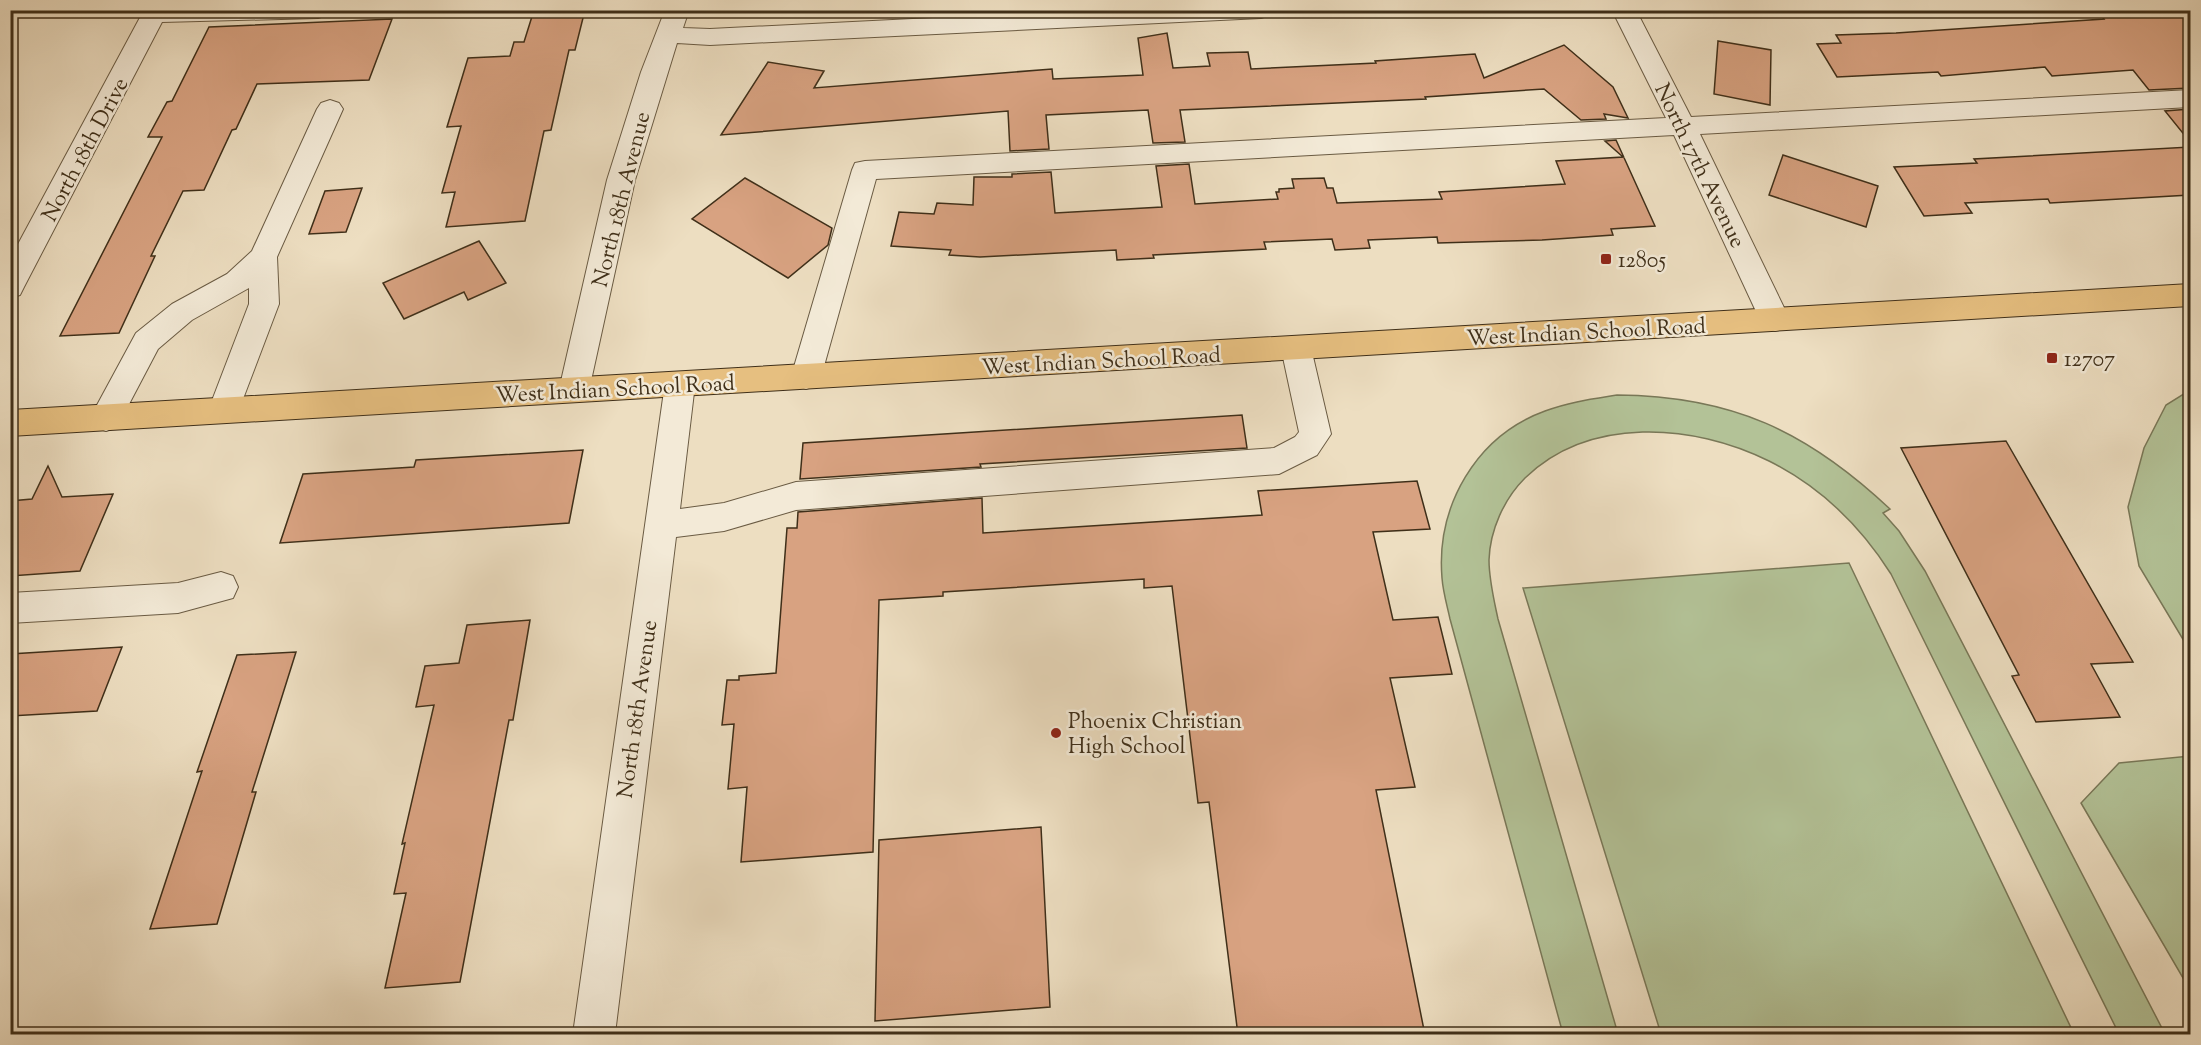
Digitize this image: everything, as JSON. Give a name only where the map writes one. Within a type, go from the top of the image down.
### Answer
[{"type":"main road","name":"West Indian School Road","points":[[10,423],[2190,295]]},
{"type":"street","points":[[155,13],[318,10]]},
{"type":"street","points":[[672,23],[717,37],[1261,10]]},
{"type":"street","name":"North 17th Avenue","points":[[1624,10],[1683,126],[1775,320]]},
{"type":"street","name":"North 18th Drive","points":[[10,287],[155,13]]},
{"type":"street","name":"North 18th Avenue","points":[[574,390],[621,180],[654,72],[672,23]]},
{"type":"street","points":[[806,377],[865,170],[2190,99]]},
{"type":"street","points":[[106,418],[147,341],[182,312],[237,282],[263,257],[330,109]]},
{"type":"street","points":[[224,411],[264,304],[263,257]]},
{"type":"street","points":[[661,525],[724,517],[796,496],[1279,461],[1306,446],[1315,434],[1296,348]]},
{"type":"street","name":"North 18th Avenue","points":[[594,1035],[680,384]]},
{"type":"street","points":[[10,608],[178,598],[221,587]]},
{"type":"green space","points":[[2190,390],[2190,651],[2139,566],[2128,507],[2144,448],[2166,405]]},
{"type":"green space","points":[[1617,395],[1696,402],[1766,423],[1828,458],[1890,509],[1883,513],[1899,531],[1925,571],[2165,1034],[2119,1034],[1891,574],[1866,539],[1822,495],[1788,471],[1769,461],[1739,448],[1708,439],[1675,433],[1642,432],[1610,435],[1579,444],[1551,458],[1525,478],[1505,505],[1495,526],[1490,549],[1490,575],[1498,619],[1618,1034],[1563,1034],[1450,619],[1444,593],[1442,551],[1446,525],[1465,477],[1499,438],[1521,422],[1545,411],[1572,403]]},
{"type":"green space","points":[[1849,563],[2074,1034],[1661,1034],[1523,588]]},
{"type":"green space","points":[[2190,756],[2190,990],[2081,803],[2119,763]]},
{"type":"building","points":[[534,10],[585,10],[575,50],[569,50],[551,130],[544,131],[525,221],[446,227],[455,192],[442,193],[461,126],[447,127],[468,58],[510,56],[514,42],[524,42]]},
{"type":"building","points":[[2181,11],[2190,22],[2190,88],[2149,90],[2133,70],[2052,76],[2045,67],[1941,76],[1938,72],[1837,77],[1817,44],[1841,43],[1836,35],[2104,19],[2101,15]]},
{"type":"building","points":[[392,19],[369,80],[257,84],[204,190],[183,191],[151,256],[155,256],[119,333],[60,336],[162,137],[148,137],[167,102],[172,101],[209,27]]},
{"type":"building","points":[[1167,33],[1173,68],[1210,66],[1207,53],[1248,52],[1251,69],[1376,63],[1375,61],[1475,54],[1484,78],[1564,45],[1613,87],[1628,118],[1604,114],[1606,119],[1581,120],[1544,89],[1425,97],[1426,99],[1180,110],[1185,142],[1153,143],[1148,110],[1046,115],[1049,149],[1010,151],[1008,111],[721,135],[768,62],[824,71],[814,88],[1052,69],[1053,79],[1143,75],[1138,38]]},
{"type":"building","points":[[1718,41],[1771,50],[1770,105],[1714,94]]},
{"type":"building","points":[[2190,109],[2190,142],[2165,111]]},
{"type":"building","points":[[1616,140],[1655,226],[1611,229],[1613,235],[1542,240],[1438,243],[1437,237],[1368,240],[1370,248],[1335,250],[1332,239],[1264,242],[1266,249],[1153,255],[1154,258],[1117,260],[1116,250],[980,257],[949,255],[951,250],[891,246],[899,212],[934,214],[937,203],[973,205],[974,177],[1012,177],[1012,174],[1051,172],[1055,213],[1162,207],[1156,166],[1189,164],[1195,204],[1278,199],[1276,192],[1279,192],[1279,189],[1294,188],[1292,179],[1324,178],[1327,188],[1333,188],[1337,203],[1442,199],[1439,192],[1565,184],[1556,161],[1623,157],[1605,141]]},
{"type":"building","points":[[2190,147],[2190,195],[2050,203],[2048,199],[1965,203],[1972,213],[1924,216],[1894,167],[1977,163],[1974,159]]},
{"type":"building","points":[[1783,155],[1878,186],[1866,227],[1769,195]]},
{"type":"building","points":[[745,178],[832,228],[828,245],[788,278],[692,219]]},
{"type":"building","points":[[362,188],[346,232],[309,234],[325,191]]},
{"type":"building","points":[[479,241],[506,283],[468,300],[464,292],[404,319],[383,283]]},
{"type":"building","points":[[1242,415],[1247,448],[980,464],[981,467],[800,479],[803,443]]},
{"type":"building","points":[[2006,441],[2133,662],[2091,664],[2120,717],[2036,722],[2012,676],[2019,675],[1901,448]]},
{"type":"building","points":[[583,450],[569,523],[280,543],[303,474],[414,467],[416,460]]},
{"type":"building","points":[[48,466],[62,497],[113,494],[80,571],[10,576],[10,501],[32,499]]},
{"type":"building","points":[[1417,481],[1430,529],[1373,532],[1393,620],[1438,617],[1452,674],[1390,678],[1415,787],[1376,790],[1425,1035],[1238,1035],[1209,802],[1198,803],[1172,586],[1144,588],[1144,579],[943,592],[943,596],[879,600],[873,852],[741,862],[747,787],[728,789],[734,724],[722,725],[727,680],[739,680],[739,676],[776,673],[787,528],[797,528],[798,512],[982,498],[983,533],[1262,515],[1258,491]]},
{"type":"building","points":[[530,620],[513,720],[509,720],[460,982],[385,988],[406,893],[394,894],[405,843],[402,844],[434,705],[416,707],[425,666],[459,663],[467,625]]},
{"type":"building","points":[[122,647],[97,711],[10,716],[10,654]]},
{"type":"building","points":[[296,652],[252,792],[256,792],[217,924],[150,929],[202,771],[197,772],[237,655]]},
{"type":"building","points":[[1041,827],[1050,1007],[875,1021],[879,840]]},
{"type":"place","name":"12805","points":[[1606,259]]},
{"type":"place","name":"12707","points":[[2052,358]]},
{"type":"place","name":"Phoenix Christian High School","points":[[1056,733]]}]
